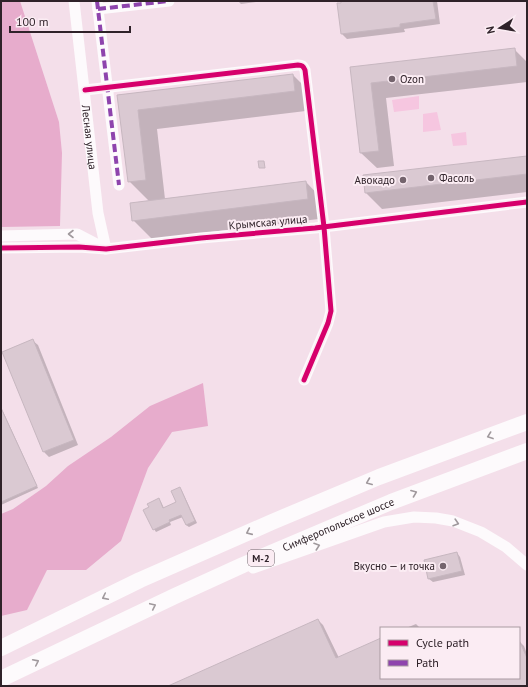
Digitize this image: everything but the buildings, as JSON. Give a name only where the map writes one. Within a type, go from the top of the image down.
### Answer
[{"type":"highway","name":"М-2","points":[[1,648],[140,580],[272,522],[379,478],[527,422]]},
{"type":"highway","name":"Симферопольское шоссе","points":[[1,679],[250,562],[391,502],[527,451]]},
{"type":"street","name":"Лесная улица","points":[[74,1],[98,213],[106,249]]},
{"type":"street","points":[[119,185],[97,5],[169,1]]},
{"type":"street","points":[[85,90],[301,65],[304,67],[324,227],[332,311],[304,380]]},
{"type":"street","name":"Крымская улица","points":[[1,248],[79,247],[106,249],[201,238],[324,227],[527,202]]},
{"type":"street","points":[[1,236],[77,234],[106,249]]},
{"type":"street","points":[[175,596],[384,522],[414,516],[436,518],[453,522],[481,532],[506,547],[527,565]]},
{"type":"shaded area","points":[[1,1],[20,1],[59,122],[62,153],[60,226],[1,227]]},
{"type":"shaded area","points":[[419,96],[419,109],[394,112],[392,100]]},
{"type":"shaded area","points":[[437,112],[441,130],[423,132],[423,114]]},
{"type":"shaded area","points":[[466,132],[467,145],[453,146],[451,134]]},
{"type":"shaded area","points":[[203,383],[208,426],[172,432],[148,468],[121,541],[86,570],[47,570],[27,610],[1,616],[1,514],[13,509],[46,486],[68,466],[111,437],[150,406]]},
{"type":"marked path","points":[[97,1],[119,185]]},
{"type":"marked path","points":[[98,9],[169,1]]},
{"type":"cycle path","points":[[85,90],[298,65],[304,68],[324,227],[331,311],[328,323],[304,380]]},
{"type":"cycle path","points":[[1,248],[79,247],[106,249],[201,238],[315,228],[527,202]]},
{"type":"place","name":"Ozon","points":[[392,79]]},
{"type":"place","name":"Фасоль","points":[[431,178]]},
{"type":"place","name":"Авокадо","points":[[403,180]]},
{"type":"place","name":"Вкусно — и точка","points":[[443,566]]}]
